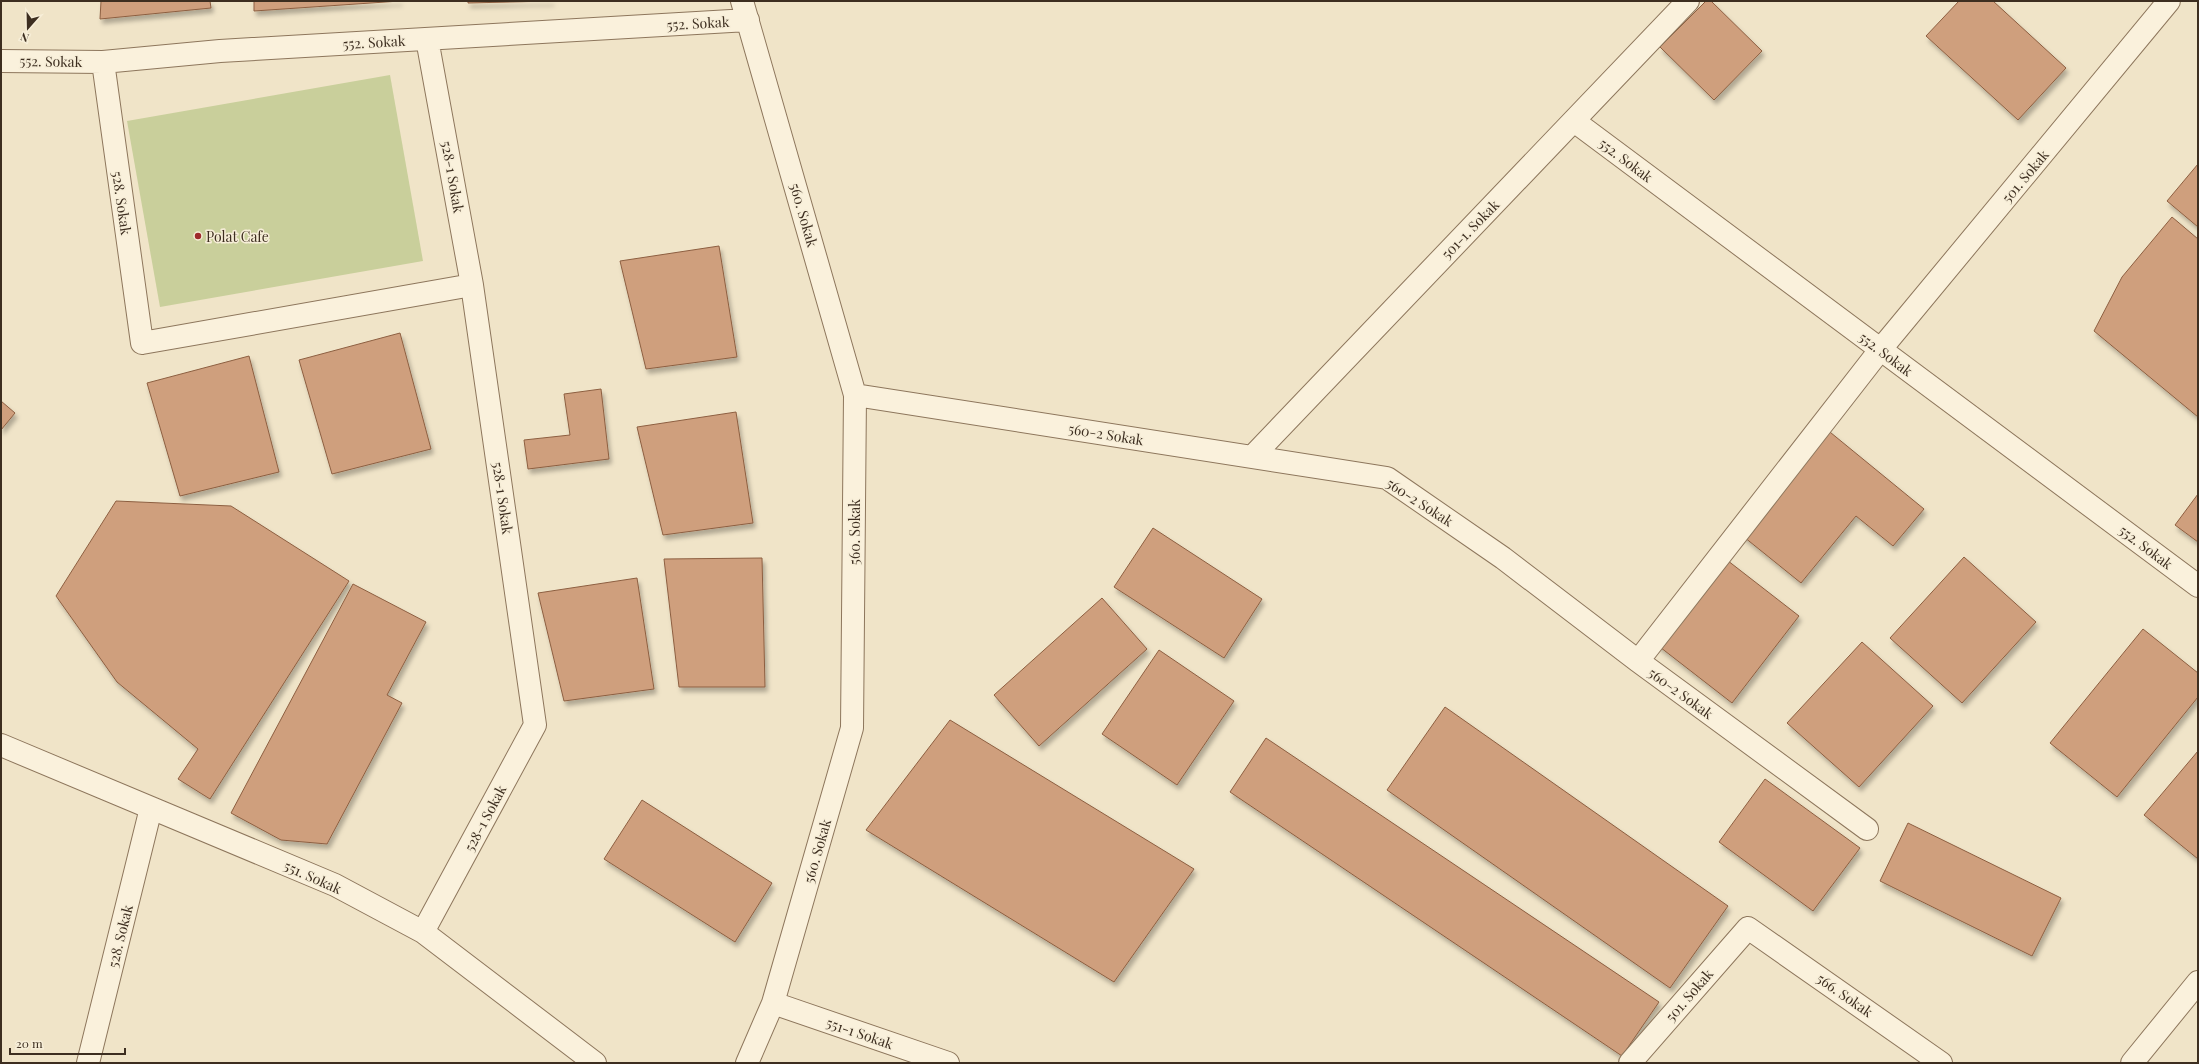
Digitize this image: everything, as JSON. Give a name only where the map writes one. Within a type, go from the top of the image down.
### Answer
[{"type":"street","name":"501-1. Sokak","points":[[1252,457],[1688,1]]},
{"type":"street","name":"501. Sokak","points":[[1638,661],[1880,350],[2169,1]]},
{"type":"street","name":"552. Sokak","points":[[1,61],[103,62],[220,51],[427,39],[745,10]]},
{"type":"street","name":"560. Sokak","points":[[745,10],[855,395],[852,728],[772,1003],[747,1063]]},
{"type":"street","name":"528-1 Sokak","points":[[423,932],[535,725],[472,285],[427,39]]},
{"type":"street","name":"528. Sokak","points":[[103,62],[142,343],[472,285]]},
{"type":"street","name":"552. Sokak","points":[[1574,121],[2198,586]]},
{"type":"street","name":"560-2 Sokak","points":[[855,395],[1387,478],[1503,558],[1638,661],[1867,829]]},
{"type":"street","name":"551. Sokak","points":[[1,745],[335,885],[423,932],[595,1063]]},
{"type":"street","name":"528. Sokak","points":[[88,1063],[151,808]]},
{"type":"street","name":"501. Sokak","points":[[1630,1063],[1748,928]]},
{"type":"street","name":"566. Sokak","points":[[1748,928],[1941,1063]]},
{"type":"street","points":[[2132,1063],[2198,982]]},
{"type":"street","name":"551-1 Sokak","points":[[772,1003],[948,1063]]},
{"type":"green space","points":[[390,75],[423,261],[160,307],[127,121]]},
{"type":"building","points":[[101,1],[210,1],[211,8],[100,19]]},
{"type":"building","points":[[254,1],[400,1],[254,11]]},
{"type":"building","points":[[468,1],[552,1],[468,3]]},
{"type":"building","points":[[1706,1],[1711,1],[1762,51],[1714,100],[1660,47]]},
{"type":"building","points":[[1959,1],[1993,1],[2066,68],[2018,120],[1926,36]]},
{"type":"building","points":[[2198,164],[2198,227],[2167,201]]},
{"type":"building","points":[[2172,217],[2198,239],[2198,417],[2094,331],[2122,277]]},
{"type":"building","points":[[719,246],[737,357],[646,369],[620,261]]},
{"type":"building","points":[[400,333],[431,449],[332,474],[299,360]]},
{"type":"building","points":[[249,356],[279,472],[180,496],[147,383]]},
{"type":"building","points":[[601,389],[609,459],[528,469],[524,440],[570,435],[564,394]]},
{"type":"building","points":[[1,401],[15,413],[1,430]]},
{"type":"building","points":[[736,412],[753,523],[663,535],[637,427]]},
{"type":"building","points":[[1825,428],[1924,509],[1893,546],[1856,516],[1801,583],[1739,533]]},
{"type":"building","points":[[2198,494],[2198,542],[2175,525]]},
{"type":"building","points":[[116,501],[231,506],[349,581],[210,799],[178,779],[198,749],[117,682],[56,596]]},
{"type":"building","points":[[1153,528],[1262,599],[1224,658],[1114,587]]},
{"type":"building","points":[[1723,557],[1799,616],[1732,703],[1656,644]]},
{"type":"building","points":[[1964,557],[2036,622],[1962,703],[1890,638]]},
{"type":"building","points":[[762,558],[765,687],[679,687],[664,559]]},
{"type":"building","points":[[637,578],[654,689],[564,701],[538,593]]},
{"type":"building","points":[[353,584],[426,622],[387,695],[402,703],[327,844],[281,840],[231,813]]},
{"type":"building","points":[[1102,598],[1147,649],[1039,746],[994,695]]},
{"type":"building","points":[[2143,629],[2198,673],[2198,697],[2117,797],[2050,743]]},
{"type":"building","points":[[1862,642],[1933,706],[1859,787],[1787,723]]},
{"type":"building","points":[[1159,650],[1234,701],[1177,785],[1102,734]]},
{"type":"building","points":[[1445,707],[1728,906],[1670,988],[1387,790]]},
{"type":"building","points":[[950,720],[1194,869],[1114,982],[866,830]]},
{"type":"building","points":[[1266,738],[1659,1002],[1622,1056],[1230,792]]},
{"type":"building","points":[[2198,751],[2198,859],[2144,815]]},
{"type":"building","points":[[1765,779],[1860,848],[1813,911],[1719,842]]},
{"type":"building","points":[[642,800],[772,883],[735,942],[604,859]]},
{"type":"building","points":[[1908,823],[2061,898],[2032,956],[1880,881]]},
{"type":"place","name":"Polat Cafe","points":[[198,236]]}]
